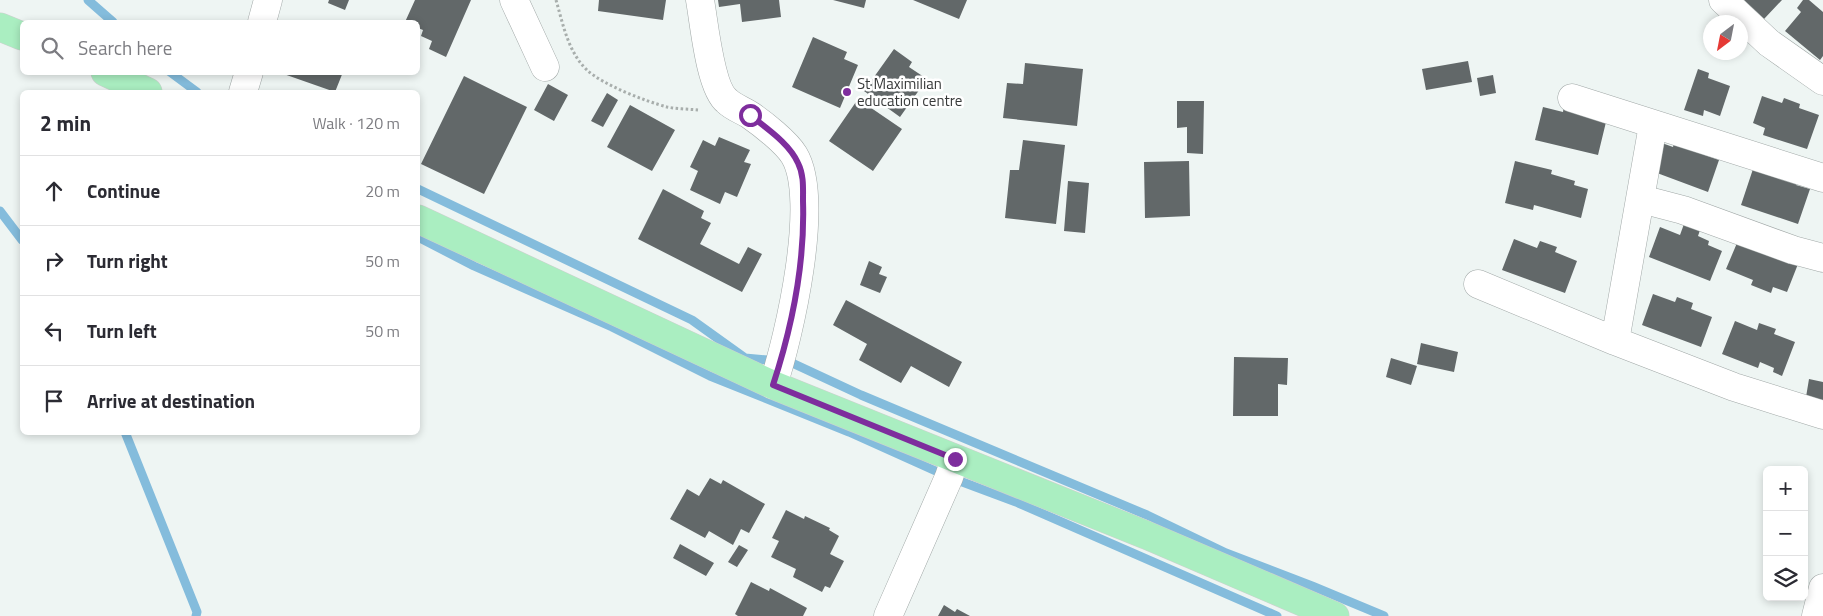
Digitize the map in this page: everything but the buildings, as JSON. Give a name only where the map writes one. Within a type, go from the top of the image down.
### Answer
[{"type":"main road","points":[[0,27],[20,35]]},
{"type":"main road","points":[[111,75],[144,90]]},
{"type":"main road","points":[[420,220],[773,385],[1146,535],[1334,616]]},
{"type":"street","points":[[263,20],[268,0]]},
{"type":"street","points":[[514,0],[545,66]]},
{"type":"street","points":[[700,0],[713,75],[722,96],[727,102],[750,115],[793,153],[803,178],[804,220],[802,251],[781,361],[773,385]]},
{"type":"street","points":[[1723,0],[1768,42],[1823,81]]},
{"type":"street","points":[[244,90],[248,75]]},
{"type":"street","points":[[1572,98],[1823,178]]},
{"type":"street","points":[[1615,341],[1642,199],[1653,125]]},
{"type":"street","points":[[1642,199],[1683,210],[1792,250],[1823,258]]},
{"type":"street","points":[[1478,284],[1615,341],[1734,387],[1823,415]]},
{"type":"street","points":[[888,616],[949,477],[955,459]]},
{"type":"street","points":[[1816,616],[1823,588]]},
{"type":"path","points":[[556,0],[566,37],[586,69],[602,80],[634,95],[668,107],[704,110]]},
{"type":"waterway","points":[[88,0],[111,20]]},
{"type":"waterway","points":[[174,75],[194,90]]},
{"type":"waterway","points":[[420,190],[692,320],[745,358],[790,362],[861,395],[1147,515],[1226,553],[1384,616]]},
{"type":"waterway","points":[[0,211],[20,237]]},
{"type":"waterway","points":[[420,238],[474,266],[612,327],[710,376],[849,432],[949,477],[1016,502],[1277,616]]},
{"type":"waterway","points":[[126,435],[197,612],[196,616]]},
{"type":"place","name":"St Maximilian education centre","points":[[847,92]]},
{"type":"route","points":[[750,115],[793,153],[803,178],[804,220],[802,251],[781,361],[773,385],[955,459]]}]
